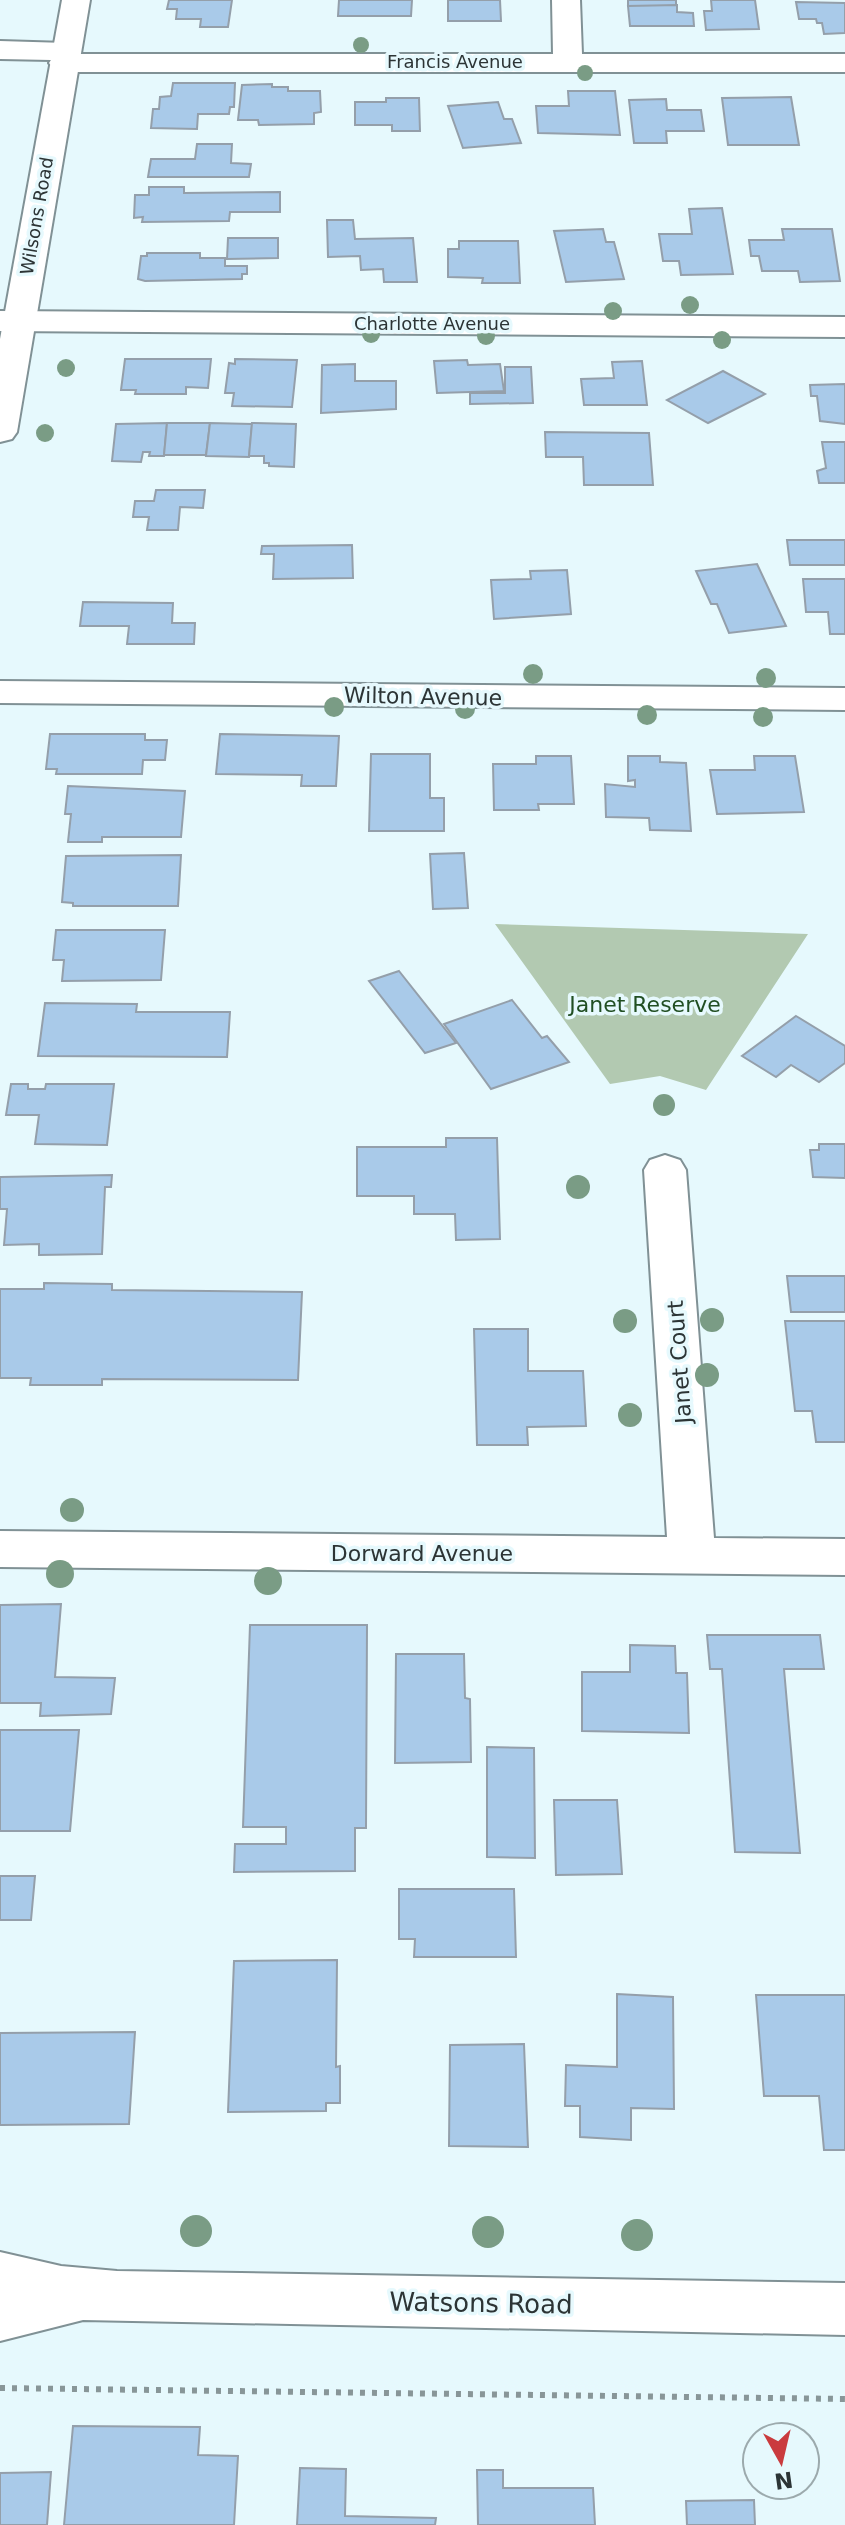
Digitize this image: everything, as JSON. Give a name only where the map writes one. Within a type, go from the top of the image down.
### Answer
[{"type":"street","name":"Wilsons Road","points":[[0,432],[9,321],[76,0]]},
{"type":"street","points":[[566,0],[568,61]]},
{"type":"street","name":"Francis Avenue","points":[[0,50],[65,57],[845,63]]},
{"type":"street","name":"Charlotte Avenue","points":[[9,321],[845,327]]},
{"type":"street","name":"Wilton Avenue","points":[[0,692],[845,699]]},
{"type":"street","name":"Janet Court","points":[[665,1170],[692,1555]]},
{"type":"street","name":"Dorward Avenue","points":[[0,1549],[845,1557]]},
{"type":"street","name":"Watsons Road","points":[[0,2278],[61,2292],[117,2297],[845,2309]]},
{"type":"street","name":"Watsons Road","points":[[0,2315],[57,2301],[117,2297]]},
{"type":"path","points":[[0,2388],[845,2399]]},
{"type":"green space","name":"Janet Reserve","points":[[495,924],[808,934],[706,1090],[660,1076],[610,1084]]},
{"type":"building","points":[[169,0],[232,0],[228,27],[200,27],[201,19],[176,19],[177,9],[167,9]]},
{"type":"building","points":[[339,0],[412,0],[411,16],[338,16]]},
{"type":"building","points":[[448,0],[500,0],[501,21],[448,21]]},
{"type":"building","points":[[628,0],[676,0],[676,6],[628,6]]},
{"type":"building","points":[[711,0],[755,0],[759,29],[706,30],[704,11],[712,11]]},
{"type":"building","points":[[796,2],[845,3],[845,33],[824,34],[822,23],[817,23],[816,19],[799,19]]},
{"type":"building","points":[[677,5],[677,12],[693,13],[694,26],[630,26],[628,6]]},
{"type":"building","points":[[173,83],[235,83],[234,107],[230,107],[229,114],[198,114],[197,129],[151,128],[153,109],[159,109],[160,97],[171,96]]},
{"type":"building","points":[[272,84],[272,87],[288,87],[288,91],[320,91],[321,112],[314,113],[314,124],[259,125],[258,120],[238,120],[242,85]]},
{"type":"building","points":[[568,91],[615,91],[620,135],[538,133],[536,106],[569,106]]},
{"type":"building","points":[[791,97],[799,145],[728,145],[722,98]]},
{"type":"building","points":[[386,98],[419,98],[420,131],[392,131],[392,125],[355,125],[355,102],[386,102]]},
{"type":"building","points":[[666,99],[667,110],[701,110],[704,131],[666,131],[667,143],[634,143],[629,100]]},
{"type":"building","points":[[498,102],[504,119],[512,119],[521,143],[463,148],[448,106]]},
{"type":"building","points":[[197,144],[232,144],[231,163],[251,164],[249,177],[148,177],[151,159],[195,159]]},
{"type":"building","points":[[149,187],[184,187],[184,193],[280,192],[280,212],[230,212],[229,221],[142,222],[143,217],[134,218],[135,195],[149,195]]},
{"type":"building","points":[[722,208],[733,274],[681,275],[679,261],[663,261],[659,234],[692,234],[689,209]]},
{"type":"building","points":[[327,220],[353,220],[355,239],[413,238],[417,282],[384,282],[383,269],[361,270],[360,256],[328,257]]},
{"type":"building","points":[[603,229],[606,242],[614,242],[624,279],[566,282],[554,231]]},
{"type":"building","points":[[782,229],[832,229],[840,281],[800,282],[798,271],[762,271],[759,256],[751,256],[749,240],[784,240]]},
{"type":"building","points":[[228,238],[278,238],[278,258],[227,259]]},
{"type":"building","points":[[459,241],[518,241],[520,283],[482,283],[483,278],[448,277],[448,249],[459,249]]},
{"type":"building","points":[[147,253],[200,253],[200,258],[225,258],[225,266],[247,266],[247,274],[242,274],[242,279],[145,281],[138,279],[141,256],[147,256]]},
{"type":"building","points":[[125,359],[211,359],[208,388],[186,387],[186,394],[135,394],[136,390],[121,390]]},
{"type":"building","points":[[235,359],[297,360],[292,407],[232,406],[234,393],[225,393],[229,363],[235,364]]},
{"type":"building","points":[[467,360],[468,365],[500,364],[504,391],[437,393],[434,361]]},
{"type":"building","points":[[642,361],[647,405],[584,405],[581,379],[614,378],[612,362]]},
{"type":"building","points":[[355,364],[355,381],[396,381],[396,409],[321,413],[322,365]]},
{"type":"building","points":[[505,367],[531,367],[533,403],[470,404],[470,393],[505,393]]},
{"type":"building","points":[[723,371],[765,394],[708,423],[667,400]]},
{"type":"building","points":[[845,384],[845,424],[820,421],[817,396],[811,396],[810,385]]},
{"type":"building","points":[[167,423],[164,456],[149,456],[150,452],[143,452],[141,462],[112,461],[116,424]]},
{"type":"building","points":[[167,423],[210,423],[206,455],[164,455]]},
{"type":"building","points":[[210,423],[252,424],[249,457],[206,456]]},
{"type":"building","points":[[252,423],[296,424],[294,467],[269,466],[269,463],[264,463],[264,456],[249,456]]},
{"type":"building","points":[[545,432],[649,433],[653,485],[584,485],[583,457],[546,457]]},
{"type":"building","points":[[822,442],[845,442],[845,483],[819,483],[817,471],[826,468]]},
{"type":"building","points":[[156,490],[205,490],[203,508],[180,507],[178,530],[147,530],[149,517],[133,517],[135,501],[154,501]]},
{"type":"building","points":[[787,540],[845,540],[845,565],[790,565]]},
{"type":"building","points":[[352,545],[353,578],[273,579],[274,554],[261,554],[262,546]]},
{"type":"building","points":[[757,564],[786,626],[729,633],[717,604],[711,604],[696,571]]},
{"type":"building","points":[[567,570],[571,614],[494,619],[491,580],[531,579],[530,571]]},
{"type":"building","points":[[803,579],[845,579],[845,634],[830,634],[828,612],[806,612]]},
{"type":"building","points":[[83,602],[173,603],[172,623],[195,623],[194,644],[127,644],[129,626],[80,626]]},
{"type":"building","points":[[50,734],[145,734],[145,740],[167,740],[165,760],[143,760],[142,774],[56,774],[57,769],[46,769]]},
{"type":"building","points":[[220,734],[339,736],[336,786],[301,786],[302,775],[216,774]]},
{"type":"building","points":[[371,754],[430,754],[430,798],[444,798],[444,831],[369,831]]},
{"type":"building","points":[[536,756],[571,756],[574,804],[538,804],[539,810],[494,810],[493,764],[536,764]]},
{"type":"building","points":[[628,756],[660,756],[660,762],[686,763],[691,831],[650,830],[649,818],[606,817],[605,784],[635,787],[635,780],[628,781]]},
{"type":"building","points":[[754,756],[795,756],[804,812],[717,814],[710,770],[755,770]]},
{"type":"building","points":[[68,786],[185,791],[181,837],[102,837],[102,842],[68,842],[71,814],[65,814]]},
{"type":"building","points":[[464,853],[468,908],[433,909],[430,854]]},
{"type":"building","points":[[181,855],[178,906],[73,906],[73,903],[62,902],[66,856]]},
{"type":"building","points":[[56,930],[165,930],[161,980],[62,981],[64,960],[53,960]]},
{"type":"building","points":[[399,971],[456,1043],[425,1053],[369,981]]},
{"type":"building","points":[[512,1000],[542,1038],[547,1036],[569,1062],[491,1089],[444,1024]]},
{"type":"building","points":[[45,1003],[137,1004],[136,1012],[230,1012],[227,1057],[38,1056]]},
{"type":"building","points":[[796,1016],[845,1046],[845,1063],[819,1082],[791,1065],[776,1077],[742,1056]]},
{"type":"building","points":[[11,1084],[28,1084],[28,1089],[45,1089],[46,1084],[114,1084],[107,1145],[35,1144],[39,1115],[6,1115]]},
{"type":"building","points":[[446,1138],[497,1138],[500,1239],[456,1240],[455,1214],[414,1214],[414,1196],[357,1196],[357,1147],[446,1147]]},
{"type":"building","points":[[819,1144],[845,1144],[845,1178],[813,1177],[810,1150],[819,1150]]},
{"type":"building","points":[[112,1175],[111,1187],[105,1187],[102,1254],[39,1255],[39,1244],[4,1245],[7,1209],[0,1209],[0,1177]]},
{"type":"building","points":[[787,1276],[845,1276],[845,1312],[791,1312]]},
{"type":"building","points":[[44,1283],[112,1284],[112,1290],[302,1292],[298,1380],[102,1379],[102,1385],[30,1385],[31,1378],[0,1378],[0,1289],[44,1289]]},
{"type":"building","points":[[785,1321],[845,1321],[845,1442],[816,1442],[812,1411],[795,1411]]},
{"type":"building","points":[[474,1329],[528,1329],[528,1371],[583,1371],[586,1426],[527,1427],[528,1445],[477,1445]]},
{"type":"building","points":[[61,1604],[55,1677],[115,1678],[111,1714],[40,1716],[41,1703],[0,1703],[0,1605]]},
{"type":"building","points":[[250,1625],[367,1625],[366,1828],[355,1828],[355,1871],[234,1872],[235,1844],[286,1844],[286,1827],[243,1827]]},
{"type":"building","points":[[707,1635],[820,1635],[824,1669],[784,1669],[800,1853],[735,1852],[722,1669],[710,1669]]},
{"type":"building","points":[[630,1645],[675,1646],[676,1673],[687,1673],[689,1733],[582,1731],[582,1672],[630,1672]]},
{"type":"building","points":[[396,1654],[464,1654],[465,1698],[470,1699],[471,1762],[395,1763]]},
{"type":"building","points":[[0,1730],[79,1730],[70,1831],[0,1831]]},
{"type":"building","points":[[487,1747],[534,1748],[535,1858],[487,1857]]},
{"type":"building","points":[[554,1800],[617,1800],[622,1874],[556,1875]]},
{"type":"building","points":[[0,1876],[35,1876],[31,1920],[0,1920]]},
{"type":"building","points":[[399,1889],[514,1889],[516,1957],[414,1957],[415,1939],[399,1939]]},
{"type":"building","points":[[337,1960],[336,2067],[340,2066],[340,2103],[326,2103],[326,2111],[228,2112],[234,1961]]},
{"type":"building","points":[[617,1994],[673,1997],[674,2109],[631,2108],[631,2140],[580,2137],[580,2106],[565,2106],[566,2065],[617,2067]]},
{"type":"building","points":[[756,1995],[845,1995],[845,2150],[824,2150],[819,2096],[764,2096]]},
{"type":"building","points":[[135,2032],[129,2124],[0,2125],[0,2033]]},
{"type":"building","points":[[524,2044],[528,2147],[449,2146],[450,2045]]},
{"type":"building","points":[[73,2426],[200,2427],[198,2455],[238,2456],[234,2525],[64,2525]]},
{"type":"building","points":[[300,2468],[346,2469],[345,2516],[436,2518],[435,2525],[297,2525]]},
{"type":"building","points":[[477,2470],[503,2470],[503,2488],[593,2488],[595,2525],[478,2525]]},
{"type":"building","points":[[51,2472],[47,2525],[0,2525],[0,2473]]},
{"type":"building","points":[[686,2501],[754,2501],[755,2525],[687,2525]]}]
